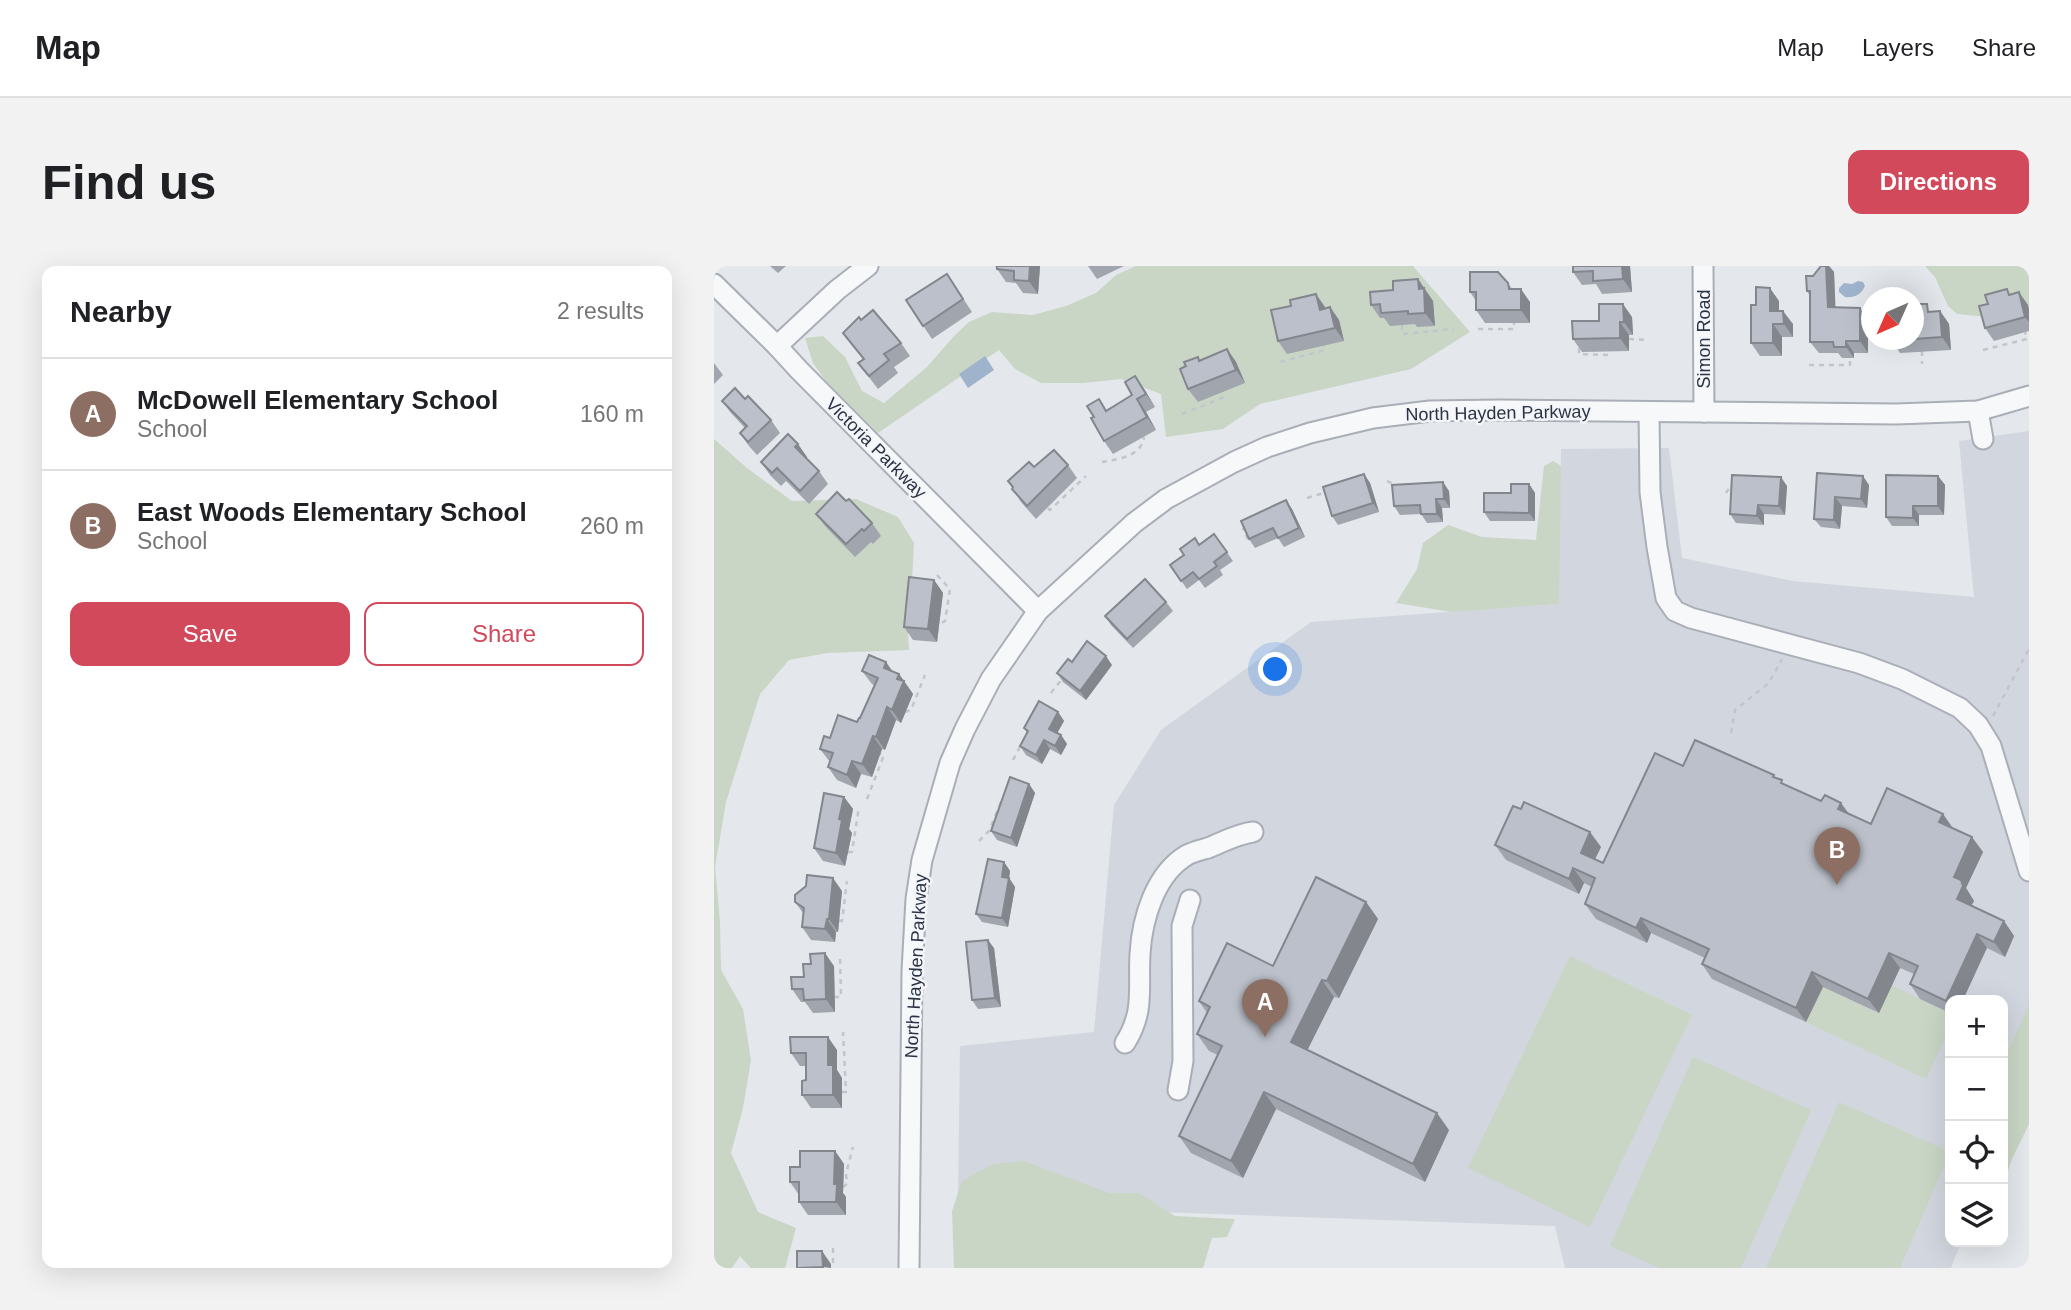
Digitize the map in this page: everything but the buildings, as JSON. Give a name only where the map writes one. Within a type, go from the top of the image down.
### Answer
[{"type":"street","points":[[777,346],[837,290],[868,266]]},
{"type":"street","name":"Simon Road","points":[[1703,266],[1704,412]]},
{"type":"street","name":"Victoria Parkway","points":[[714,284],[1038,611]]},
{"type":"street","name":"North Hayden Parkway","points":[[909,1268],[912,971],[916,899],[922,860],[950,763],[991,680],[1038,611],[1134,523],[1166,499],[1267,447],[1310,433],[1373,418],[1430,411],[1896,415],[1978,411],[2029,396]]},
{"type":"street","points":[[1978,411],[1983,439]]},
{"type":"street","points":[[1649,412],[1650,492],[1657,547],[1666,598],[1675,611],[1691,618],[1859,663],[1960,708],[1978,725],[1992,747],[2029,871]]},
{"type":"street","points":[[1125,1043],[1135,1028],[1139,1008],[1140,951],[1148,909],[1163,876],[1187,855],[1240,834],[1253,832]]},
{"type":"street","points":[[1178,1090],[1183,1061],[1182,926],[1190,900]]},
{"type":"path","points":[[1478,328],[1514,329],[1514,323]]},
{"type":"path","points":[[1402,326],[1402,334],[1454,329]]},
{"type":"path","points":[[1983,350],[2027,339],[2025,332]]},
{"type":"path","points":[[1629,340],[1649,340]]},
{"type":"path","points":[[1280,362],[1325,350],[1324,345]]},
{"type":"path","points":[[1579,346],[1579,354],[1608,355],[1607,352]]},
{"type":"path","points":[[1922,351],[1923,364]]},
{"type":"path","points":[[1810,365],[1850,365],[1850,358]]},
{"type":"path","points":[[1182,414],[1224,397],[1222,392]]},
{"type":"path","points":[[1102,462],[1121,459],[1131,454],[1140,448],[1144,437]]},
{"type":"path","points":[[1048,508],[1050,510],[1086,476]]},
{"type":"path","points":[[1726,493],[1736,477]]},
{"type":"path","points":[[1387,481],[1399,486]]},
{"type":"path","points":[[1307,498],[1329,491]]},
{"type":"path","points":[[1250,544],[1243,528],[1253,523]]},
{"type":"path","points":[[937,575],[950,589],[945,621],[939,624]]},
{"type":"path","points":[[1991,719],[2029,649]]},
{"type":"path","points":[[1731,733],[1735,710],[1769,683],[1786,650]]},
{"type":"path","points":[[1051,693],[1068,672]]},
{"type":"path","points":[[905,712],[911,710],[914,696],[925,675]]},
{"type":"path","points":[[1013,760],[1024,741]]},
{"type":"path","points":[[867,799],[884,755],[880,754]]},
{"type":"path","points":[[979,841],[989,831],[1002,801],[1007,798]]},
{"type":"path","points":[[848,852],[852,852],[859,807]]},
{"type":"path","points":[[839,921],[842,921],[847,881]]},
{"type":"path","points":[[834,997],[841,997],[840,957]]},
{"type":"path","points":[[842,1092],[846,1092],[843,1032]]},
{"type":"path","points":[[837,1188],[847,1184],[845,1174],[853,1147]]},
{"type":"path","points":[[833,1248],[833,1268]]},
{"type":"shaded area","points":[[2029,431],[2029,1068],[2008,1123],[2008,995],[1945,995],[1945,1247],[1959,1247],[1951,1268],[1565,1268],[1555,1226],[958,1205],[960,1046],[1094,1032],[1114,805],[1161,730],[1311,622],[1558,604],[1561,449],[1669,448],[1682,558],[1793,581],[1974,597],[1959,441]]},
{"type":"green space","points":[[1136,266],[1413,266],[1470,332],[1411,369],[1260,404],[1223,429],[1166,437],[1161,394],[1121,379],[1084,383],[1041,383],[1015,369],[999,350],[878,433],[826,381],[813,363],[805,338],[823,336],[845,357],[862,391],[884,403],[927,367],[969,322],[992,312],[1033,315],[1066,306],[1096,293],[1116,275]]},
{"type":"green space","points":[[1925,266],[2029,266],[2029,321],[1957,314],[1948,306],[1935,277]]},
{"type":"green space","points":[[714,439],[747,468],[792,501],[856,499],[898,517],[914,543],[907,615],[909,650],[827,653],[789,660],[760,694],[726,802],[715,867],[721,970],[743,1009],[751,1060],[743,1108],[731,1153],[758,1212],[796,1228],[785,1268],[751,1268],[740,1256],[732,1268],[714,1268]]},
{"type":"green space","points":[[1553,461],[1561,466],[1559,604],[1452,612],[1396,603],[1417,569],[1423,543],[1448,525],[1482,537],[1536,540],[1544,466]]},
{"type":"green space","points":[[1570,956],[1692,1015],[1590,1227],[1468,1168]]},
{"type":"green space","points":[[1891,985],[1945,1011],[1945,1039],[1926,1079],[1806,1022],[1823,987],[1878,1013]]},
{"type":"green space","points":[[2029,1005],[2029,1124],[2008,1171],[2008,1058],[2008,1051]]},
{"type":"green space","points":[[1693,1057],[1811,1110],[1741,1268],[1660,1268],[1610,1246]]},
{"type":"green space","points":[[1839,1102],[1945,1150],[1945,1164],[1900,1268],[1766,1268]]},
{"type":"green space","points":[[1024,1161],[1109,1193],[1139,1193],[1175,1216],[1235,1219],[1227,1237],[1212,1238],[1203,1268],[954,1268],[952,1211],[962,1181],[993,1164]]},
{"type":"water","points":[[1858,281],[1865,286],[1861,287],[1861,292],[1851,297],[1845,297],[1839,292],[1844,283],[1852,284]]},
{"type":"water","points":[[985,356],[994,370],[968,388],[959,374]]},
{"type":"place","name":"East Woods Elementary School","points":[[1837,885]]},
{"type":"place","name":"McDowell Elementary School","points":[[1265,1037]]}]
